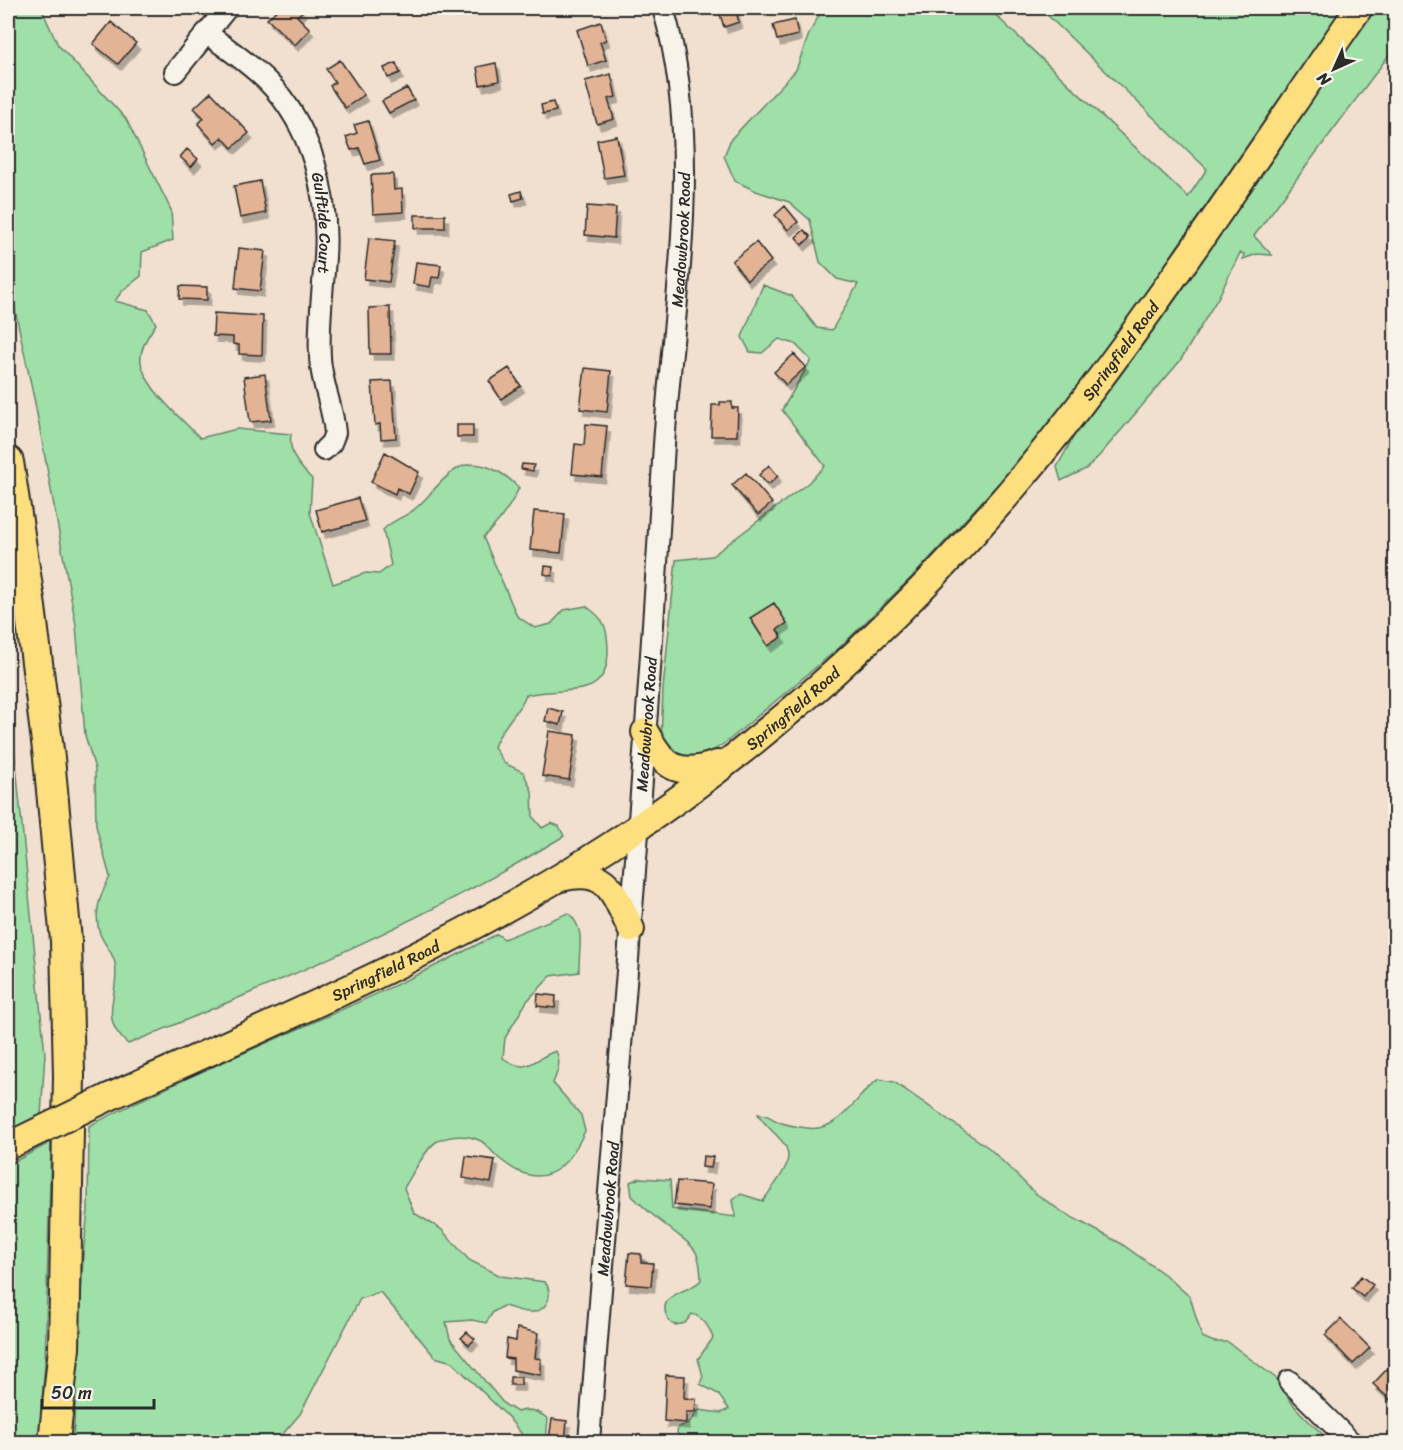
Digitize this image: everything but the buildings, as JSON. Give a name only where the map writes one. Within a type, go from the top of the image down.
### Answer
[{"type":"highway","points":[[8,462],[48,747],[66,941],[69,1076],[64,1348],[54,1443]]},
{"type":"main road","name":"Springfield Road","points":[[8,1146],[407,961],[473,928],[640,826],[729,760],[825,680],[884,625],[960,547],[1040,456],[1169,284],[1359,8]]},
{"type":"main road","points":[[645,732],[658,755],[678,769],[691,771],[729,760]]},
{"type":"main road","points":[[555,880],[587,873],[600,877],[610,888],[631,929]]},
{"type":"street","points":[[175,72],[227,8]]},
{"type":"street","name":"Meadowbrook Road","points":[[589,1443],[640,826],[684,194],[683,134],[678,84],[663,8]]},
{"type":"street","name":"Gulftide Court","points":[[206,33],[268,82],[301,128],[313,157],[325,221],[325,257],[320,305],[320,359],[335,433],[324,450]]},
{"type":"street","points":[[1289,1381],[1351,1443]]},
{"type":"green space","points":[[8,8],[41,8],[58,45],[126,119],[171,210],[173,240],[142,252],[141,276],[122,291],[115,301],[148,310],[156,324],[144,344],[141,356],[146,377],[167,405],[200,438],[237,429],[291,434],[293,454],[312,479],[310,513],[333,584],[366,573],[379,574],[391,565],[383,530],[422,503],[452,472],[465,465],[482,465],[499,472],[519,488],[504,514],[483,537],[517,616],[535,628],[551,624],[564,610],[586,606],[603,623],[608,640],[606,666],[601,678],[593,685],[582,689],[526,695],[494,747],[504,763],[523,772],[532,791],[533,817],[542,828],[551,823],[559,826],[564,836],[512,867],[405,923],[295,974],[128,1044],[118,1034],[113,1024],[111,1015],[116,975],[115,963],[100,934],[97,919],[103,891],[110,877],[96,826],[95,769],[85,735],[76,625],[35,403],[8,277]]},
{"type":"green space","points":[[823,8],[988,8],[1188,197],[1207,169],[1040,8],[1344,8],[1100,358],[1031,448],[917,572],[840,647],[729,740],[694,764],[678,763],[661,741],[663,689],[676,560],[712,556],[808,483],[825,466],[782,410],[811,360],[795,344],[779,339],[762,353],[750,352],[742,337],[763,285],[792,296],[817,328],[832,330],[858,284],[837,279],[820,262],[810,220],[789,202],[735,181],[724,156],[731,139],[796,70],[809,34]]},
{"type":"green space","points":[[1371,8],[1395,8],[1395,47],[1254,236],[1272,255],[1257,254],[1243,259],[1244,254],[1240,253],[1218,298],[1180,361],[1100,455],[1086,469],[1061,481],[1057,467],[1080,425]]},
{"type":"green space","points":[[8,686],[45,1054],[41,1115],[8,1131]]},
{"type":"green space","points":[[568,913],[574,919],[580,933],[579,972],[551,976],[527,1001],[505,1038],[503,1058],[519,1066],[525,1066],[556,1051],[559,1063],[553,1083],[581,1115],[585,1131],[578,1145],[561,1166],[541,1176],[529,1175],[516,1170],[476,1139],[464,1136],[447,1138],[436,1142],[427,1151],[404,1188],[414,1213],[441,1229],[469,1260],[501,1276],[545,1282],[548,1287],[549,1298],[540,1310],[525,1312],[503,1306],[493,1312],[486,1323],[472,1320],[446,1322],[450,1339],[504,1404],[517,1412],[529,1410],[545,1416],[548,1419],[546,1439],[555,1442],[528,1442],[508,1417],[452,1362],[435,1357],[380,1292],[360,1299],[300,1414],[276,1442],[73,1442],[83,1256],[88,1211],[89,1126],[190,1077],[396,985],[497,934],[504,939]]},
{"type":"green space","points":[[879,1079],[894,1082],[989,1148],[1035,1193],[1064,1213],[1120,1243],[1164,1274],[1190,1297],[1202,1337],[1214,1342],[1228,1342],[1277,1379],[1283,1384],[1295,1407],[1331,1442],[685,1442],[677,1433],[678,1427],[688,1424],[699,1410],[721,1413],[729,1409],[718,1394],[700,1384],[703,1376],[698,1359],[713,1338],[708,1327],[703,1320],[692,1314],[685,1323],[673,1324],[668,1319],[665,1310],[670,1298],[701,1280],[699,1260],[689,1243],[632,1196],[630,1182],[640,1178],[670,1180],[672,1209],[736,1217],[733,1200],[741,1194],[763,1201],[787,1163],[786,1147],[758,1114],[767,1115],[789,1125],[819,1128],[839,1119]]},
{"type":"green space","points":[[51,1142],[45,1364],[39,1442],[8,1442],[8,1165]]}]
